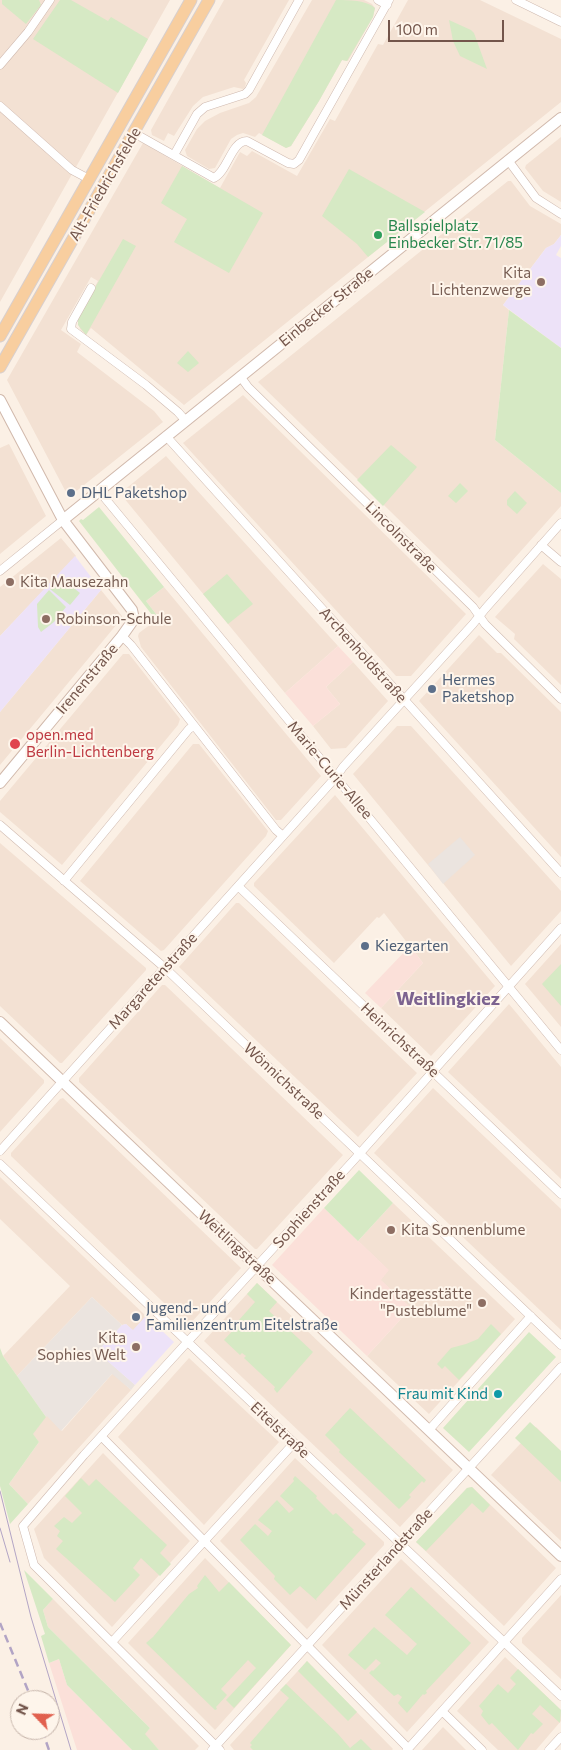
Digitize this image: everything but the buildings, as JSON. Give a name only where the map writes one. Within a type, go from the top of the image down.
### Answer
[{"type":"main road","name":"Alt-Friedrichsfelde","points":[[1,334],[191,0]]},
{"type":"main road","name":"Alt-Friedrichsfelde","points":[[0,367],[209,0]]},
{"type":"street","points":[[0,65],[28,32],[50,0]]},
{"type":"street","points":[[174,155],[197,114],[205,106],[245,94],[249,90],[299,0]]},
{"type":"street","points":[[134,133],[214,178],[219,176],[237,146],[244,141],[288,163],[294,164],[299,160],[388,2],[378,0]]},
{"type":"street","points":[[516,0],[561,22]]},
{"type":"street","points":[[0,106],[72,170],[89,180]]},
{"type":"street","name":"Einbecker Straße","points":[[0,571],[561,118]]},
{"type":"street","points":[[508,160],[536,198],[561,214]]},
{"type":"street","points":[[91,288],[72,322],[71,330],[146,385],[185,420]]},
{"type":"street","name":"Lincolnstraße","points":[[240,376],[248,387],[473,608],[485,624],[561,699]]},
{"type":"street","points":[[0,400],[63,520]]},
{"type":"street","name":"Archenholdstraße","points":[[166,436],[561,873]]},
{"type":"street","name":"Marie-Curie-Allee","points":[[99,491],[561,1050]]},
{"type":"street","name":"Irenenstraße","points":[[0,783],[134,619],[132,610],[63,520]]},
{"type":"street","name":"Margaretenstraße","points":[[0,1151],[336,778],[343,767],[561,524]]},
{"type":"street","points":[[542,545],[561,562]]},
{"type":"street","points":[[122,636],[276,830],[283,836]]},
{"type":"street","points":[[64,881],[194,726]]},
{"type":"street","name":"Wönnichstraße","points":[[0,824],[165,968],[561,1345]]},
{"type":"street","name":"Heinrichstraße","points":[[238,886],[561,1194]]},
{"type":"street","name":"Sophienstraße","points":[[112,1642],[34,1565],[23,1526],[561,928]]},
{"type":"street","name":"Weitlingstraße","points":[[0,1022],[561,1556]]},
{"type":"street","name":"Eitelstraße","points":[[0,1164],[561,1696]]},
{"type":"street","points":[[429,1430],[531,1316]]},
{"type":"street","name":"Münsterlandstraße","points":[[216,1749],[308,1645],[561,1368]]},
{"type":"street","points":[[102,1437],[308,1645],[407,1749],[561,1579]]},
{"type":"street","points":[[216,1749],[112,1642],[294,1443]]},
{"type":"street","points":[[442,1711],[482,1750]]},
{"type":"street","points":[[549,1750],[561,1737]]},
{"type":"shaded area","points":[[0,0],[170,0],[0,302]]},
{"type":"shaded area","points":[[224,0],[289,0],[244,80],[246,83],[245,87],[243,89],[234,87],[203,97],[193,106],[174,136],[168,133],[164,141],[152,135],[151,130]]},
{"type":"shaded area","points":[[312,0],[364,0],[375,8],[373,17],[348,61],[342,60],[291,146],[286,148],[259,133],[255,137],[243,133],[231,139],[215,168],[209,169],[187,156],[185,150],[197,129],[205,121],[220,113],[249,103],[256,97]]},
{"type":"shaded area","points":[[408,0],[480,0],[561,39],[561,102],[184,405],[91,328],[86,335],[80,329],[78,322],[79,314],[98,281],[91,277],[61,330],[81,344],[77,352],[154,411],[163,422],[69,497],[7,380],[143,143],[220,188],[240,152],[247,156],[252,151],[297,176],[330,119],[335,121],[378,44],[383,45]]},
{"type":"shaded area","points":[[561,137],[561,202],[543,191],[525,168],[526,165]]},
{"type":"shaded area","points":[[508,181],[511,181],[530,206],[561,224],[561,235],[554,244],[546,248],[503,305],[509,310],[495,440],[561,493],[561,506],[479,598],[258,382]]},
{"type":"shaded area","name":"Kita Lichtenzwerge","points":[[561,235],[561,246],[556,255],[561,258],[561,348],[503,305],[546,248],[554,244]]},
{"type":"shaded area","points":[[243,395],[466,614],[411,676],[396,676],[183,443]]},
{"type":"shaded area","points":[[9,444],[46,516],[0,554],[0,448]]},
{"type":"shaded area","points":[[166,456],[338,646],[285,693],[123,497],[123,491]]},
{"type":"shaded area","points":[[61,538],[76,556],[0,636],[0,587]]},
{"type":"shaded area","name":"Robinson-Schule","points":[[75,556],[101,590],[0,712],[0,636]]},
{"type":"shaded area","points":[[543,564],[561,579],[561,685],[514,639],[515,634],[495,617]]},
{"type":"shaded area","points":[[164,587],[321,776],[281,820],[276,820],[141,647],[139,633],[159,618],[146,601]]},
{"type":"shaded area","points":[[101,590],[122,618],[0,765],[0,712]]},
{"type":"shaded area","points":[[479,635],[497,653],[501,653],[561,712],[561,857],[419,701]]},
{"type":"shaded area","points":[[338,646],[353,662],[326,687],[340,704],[313,726],[285,693]]},
{"type":"shaded area","points":[[123,654],[129,654],[180,719],[178,725],[62,865],[0,812],[0,801]]},
{"type":"shaded area","points":[[353,662],[388,701],[346,748],[331,749],[313,726],[340,704],[326,687]]},
{"type":"shaded area","points":[[397,726],[411,726],[561,891],[561,911],[511,966],[353,774]]},
{"type":"shaded area","points":[[193,744],[199,744],[268,831],[266,836],[164,950],[161,951],[80,881]]},
{"type":"shaded area","points":[[335,795],[495,986],[431,1056],[381,1008],[423,963],[384,913],[379,918],[377,917],[334,963],[254,886],[254,883]]},
{"type":"shaded area","points":[[460,837],[475,855],[443,884],[428,864]]},
{"type":"shaded area","points":[[0,843],[146,968],[62,1063],[0,1006]]},
{"type":"shaded area","points":[[236,903],[239,903],[417,1073],[358,1137],[179,967]]},
{"type":"shaded area","points":[[561,944],[561,1027],[525,984]]},
{"type":"shaded area","points":[[410,946],[423,963],[381,1008],[365,993]]},
{"type":"shaded area","points":[[162,985],[165,985],[343,1155],[257,1249],[79,1082],[79,1078]]},
{"type":"shaded area","points":[[509,1004],[561,1067],[561,1179],[448,1072]]},
{"type":"shaded area","points":[[0,1038],[44,1080],[44,1083],[0,1132]]},
{"type":"shaded area","points":[[433,1088],[561,1209],[561,1330],[374,1153]]},
{"type":"shaded area","points":[[63,1098],[241,1268],[188,1326],[11,1156],[11,1153]]},
{"type":"shaded area","points":[[0,1177],[146,1316],[133,1331],[126,1324],[122,1325],[92,1297],[17,1376],[3,1356],[70,1286],[0,1219]]},
{"type":"shaded area","points":[[393,1203],[515,1319],[429,1414],[367,1356],[411,1308],[380,1280],[388,1270],[358,1241]]},
{"type":"shaded area","points":[[324,1208],[389,1270],[381,1280],[411,1308],[367,1356],[272,1265]]},
{"type":"shaded area","points":[[257,1283],[453,1470],[400,1527],[204,1341]]},
{"type":"shaded area","points":[[92,1297],[122,1325],[98,1352],[135,1385],[131,1390],[112,1374],[61,1431],[46,1417],[17,1376]]},
{"type":"shaded area","name":"Kita Sophies Welt","points":[[146,1316],[174,1342],[135,1385],[97,1352],[122,1325],[126,1324],[133,1330]]},
{"type":"shaded area","points":[[189,1358],[279,1442],[204,1525],[118,1437]]},
{"type":"shaded area","points":[[113,1373],[131,1390],[28,1504],[9,1484],[39,1442],[32,1434],[47,1415],[62,1431]]},
{"type":"shaded area","points":[[536,1427],[561,1451],[561,1541],[491,1475]]},
{"type":"shaded area","points":[[103,1453],[190,1541],[112,1627],[44,1558],[34,1529]]},
{"type":"shaded area","points":[[295,1458],[384,1542],[384,1545],[307,1629],[220,1541]]},
{"type":"shaded area","points":[[472,1487],[556,1568],[504,1626],[416,1542],[467,1488]]},
{"type":"shaded area","points":[[205,1558],[291,1645],[215,1730],[128,1643]]},
{"type":"shaded area","points":[[401,1559],[489,1642],[407,1732],[322,1645]]},
{"type":"shaded area","points":[[561,1595],[561,1679],[522,1643],[522,1638]]},
{"type":"shaded area","points":[[53,1599],[199,1746],[195,1750],[159,1750],[144,1734],[150,1728],[48,1627],[43,1610]]},
{"type":"shaded area","points":[[505,1657],[561,1710],[561,1721],[536,1750],[498,1750],[457,1711]]},
{"type":"shaded area","points":[[59,1659],[67,1685],[132,1750],[77,1750],[60,1697],[60,1690],[58,1690],[49,1663]]},
{"type":"shaded area","points":[[307,1661],[392,1750],[234,1750],[230,1745]]},
{"type":"shaded area","points":[[443,1727],[466,1750],[422,1750]]},
{"type":"green space","points":[[2,0],[39,0],[41,5],[26,24],[2,4]]},
{"type":"green space","points":[[60,0],[71,0],[108,21],[111,17],[148,39],[118,93],[33,39]]},
{"type":"green space","points":[[336,0],[352,0],[367,3],[375,8],[373,17],[347,61],[342,60],[291,146],[286,148],[262,135]]},
{"type":"green space","points":[[449,20],[474,33],[487,69],[460,56],[453,41]]},
{"type":"green space","points":[[182,166],[263,213],[229,273],[174,242],[187,219],[161,203]]},
{"type":"green space","points":[[349,169],[425,212],[368,257],[357,244],[322,216]]},
{"type":"green space","points":[[123,239],[136,246],[86,335],[78,325],[78,317]]},
{"type":"green space","points":[[509,310],[561,348],[561,493],[495,440]]},
{"type":"green space","points":[[188,351],[199,363],[188,372],[177,363]]},
{"type":"green space","points":[[391,445],[417,467],[383,506],[357,480]]},
{"type":"green space","points":[[460,483],[468,491],[456,503],[448,496]]},
{"type":"green space","points":[[515,491],[527,503],[517,514],[507,505],[507,500]]},
{"type":"green space","points":[[99,507],[164,587],[146,601],[159,618],[156,620],[79,521]]},
{"type":"green space","points":[[227,574],[253,604],[228,624],[203,594]]},
{"type":"green space","points":[[60,577],[80,593],[70,605],[50,589]]},
{"type":"green space","points":[[49,590],[66,607],[54,622],[41,632],[38,627],[37,604]]},
{"type":"green space","points":[[561,964],[561,1006],[542,984]]},
{"type":"green space","points":[[359,1170],[393,1203],[358,1241],[324,1208]]},
{"type":"green space","points":[[257,1283],[277,1302],[269,1311],[313,1352],[277,1393],[274,1389],[275,1387],[244,1358],[246,1356],[242,1353],[240,1355],[224,1340],[238,1325],[246,1331],[249,1329],[239,1320],[255,1302],[247,1294]]},
{"type":"green space","points":[[491,1324],[501,1334],[459,1380],[445,1366],[442,1369],[437,1364],[451,1348],[478,1339]]},
{"type":"green space","points":[[529,1332],[556,1357],[469,1452],[443,1428]]},
{"type":"green space","points":[[0,1348],[3,1356],[46,1417],[33,1434],[39,1442],[9,1484],[28,1504],[10,1524],[0,1486]]},
{"type":"green space","points":[[350,1408],[426,1480],[424,1483],[422,1481],[409,1495],[411,1497],[399,1509],[339,1452],[340,1450],[325,1435]]},
{"type":"green space","points":[[530,1422],[561,1451],[561,1482],[515,1438]]},
{"type":"green space","points":[[295,1476],[317,1496],[316,1498],[333,1515],[336,1513],[354,1530],[352,1532],[366,1544],[316,1599],[317,1601],[300,1586],[290,1595],[274,1579],[275,1576],[240,1540],[255,1524],[268,1536],[272,1531],[258,1520],[277,1500],[289,1513],[294,1509],[280,1496],[294,1481]]},
{"type":"green space","points":[[81,1478],[89,1486],[96,1479],[167,1545],[160,1553],[171,1564],[160,1576],[141,1558],[133,1568],[140,1575],[115,1602],[56,1549],[63,1541],[57,1536],[60,1531],[54,1526],[64,1517],[72,1523],[82,1513],[65,1496]]},
{"type":"green space","points":[[472,1487],[490,1505],[483,1513],[472,1503],[426,1551],[416,1542],[467,1488]]},
{"type":"green space","points":[[24,1570],[53,1599],[43,1610],[48,1627],[150,1728],[145,1734],[159,1750],[132,1750],[67,1685],[59,1659],[49,1663],[41,1636],[45,1634]]},
{"type":"green space","points":[[205,1575],[219,1592],[229,1582],[291,1645],[234,1708],[226,1700],[256,1668],[248,1660],[221,1689],[227,1695],[215,1710],[146,1643],[189,1594],[198,1588],[197,1586]]},
{"type":"green space","points":[[411,1587],[471,1643],[407,1713],[398,1703],[402,1697],[398,1694],[394,1696],[369,1673],[381,1663],[376,1659],[365,1670],[348,1655],[374,1627],[407,1655],[417,1644],[385,1615]]},
{"type":"green space","points":[[307,1661],[357,1712],[348,1721],[298,1671]]},
{"type":"green space","points":[[518,1669],[561,1710],[560,1723],[540,1705],[532,1714],[543,1724],[533,1734],[531,1733],[518,1750],[492,1723],[489,1725],[481,1715],[483,1711],[479,1706],[498,1684],[508,1693],[516,1684],[510,1678]]},
{"type":"green space","points":[[286,1684],[350,1748],[361,1739],[372,1750],[253,1750],[250,1747],[252,1745],[250,1743],[289,1698],[280,1690]]},
{"type":"tram line","points":[[0,1491],[31,1617],[71,1750]]},
{"type":"tram line","points":[[0,1528],[10,1562]]},
{"type":"railway","points":[[0,1623],[28,1690]]},
{"type":"railway","points":[[46,1740],[49,1750]]},
{"type":"place","name":"Ballspielplatz Einbecker Str. 71/85","points":[[378,235]]},
{"type":"place","name":"Kita Lichtenzwerge","points":[[541,282]]},
{"type":"place","name":"DHL Paketshop","points":[[71,493]]},
{"type":"place","name":"Kita Mausezahn","points":[[10,582]]},
{"type":"place","name":"Robinson-Schule","points":[[46,619]]},
{"type":"place","name":"Hermes Paketshop","points":[[432,689]]},
{"type":"place","name":"open.med Berlin-Lichtenberg","points":[[15,744]]},
{"type":"place","name":"Kiezgarten","points":[[365,946]]},
{"type":"place","name":"Kita Sonnenblume","points":[[391,1230]]},
{"type":"place","name":"Kindertagesstätte \"Pusteblume\"","points":[[482,1303]]},
{"type":"place","name":"Jugend- und Familienzentrum Eitelstraße","points":[[136,1317]]},
{"type":"place","name":"Kita Sophies Welt","points":[[136,1347]]},
{"type":"place","name":"Frau mit Kind","points":[[498,1394]]},
{"type":"district","name":"Weitlingkiez","points":[[448,999]]}]
